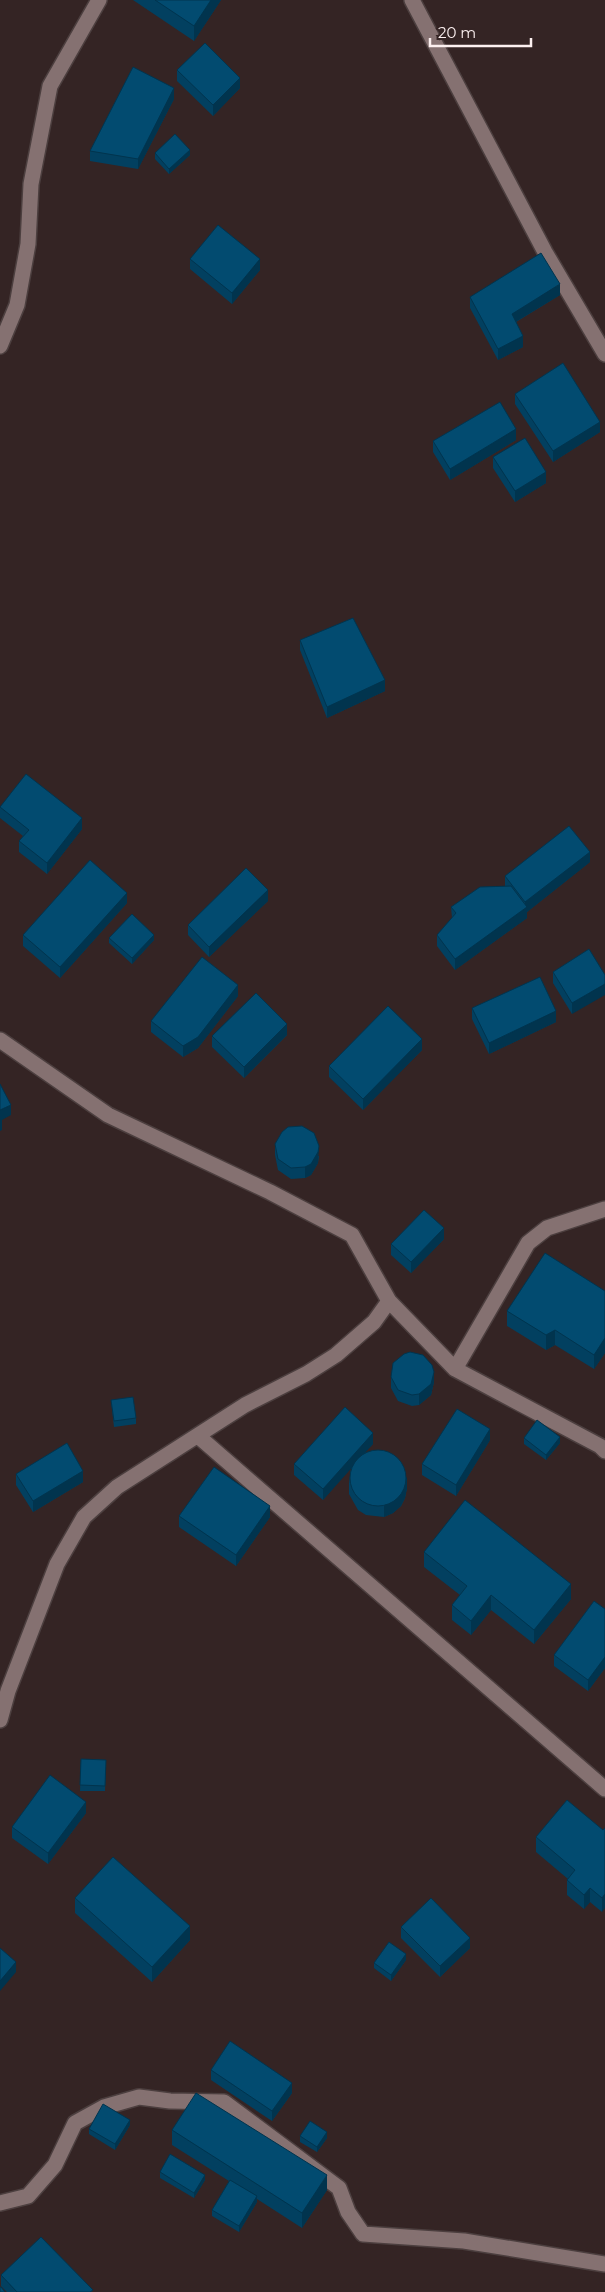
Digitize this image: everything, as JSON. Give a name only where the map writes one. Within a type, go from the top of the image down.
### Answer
[{"type":"street","points":[[0,346],[18,305],[28,244],[31,184],[50,86],[99,0]]},
{"type":"street","points":[[412,0],[545,252],[605,354]]},
{"type":"street","points":[[0,1040],[108,1115],[270,1192],[352,1235],[389,1301],[455,1369],[600,1446],[605,1451]]},
{"type":"street","points":[[455,1369],[528,1244],[547,1228],[605,1209]]},
{"type":"street","points":[[0,1720],[8,1691],[57,1564],[84,1517],[117,1487],[245,1405],[306,1374],[336,1355],[374,1322],[389,1301]]},
{"type":"street","points":[[198,1436],[605,1789]]},
{"type":"street","points":[[0,2203],[28,2196],[55,2165],[75,2122],[104,2107],[139,2097],[170,2101],[224,2102],[303,2159],[339,2188],[348,2212],[363,2234],[464,2241],[605,2264]]},
{"type":"building","points":[[155,0],[211,0],[194,26]]},
{"type":"building","points":[[205,43],[240,78],[213,105],[177,70]]},
{"type":"building","points":[[133,67],[174,88],[138,159],[90,151]]},
{"type":"building","points":[[175,134],[190,150],[169,169],[155,153]]},
{"type":"building","points":[[218,225],[260,259],[232,293],[190,259]]},
{"type":"building","points":[[541,253],[560,284],[512,314],[523,336],[498,349],[470,297]]},
{"type":"building","points":[[563,363],[600,422],[553,451],[515,394]]},
{"type":"building","points":[[500,402],[516,429],[450,469],[433,441]]},
{"type":"building","points":[[525,438],[546,472],[515,491],[493,457]]},
{"type":"building","points":[[353,618],[385,680],[327,707],[300,640]]},
{"type":"building","points":[[26,774],[82,818],[47,863],[19,841],[29,830],[0,807]]},
{"type":"building","points":[[569,826],[590,852],[525,902],[505,876]]},
{"type":"building","points":[[90,860],[127,893],[60,967],[23,935]]},
{"type":"building","points":[[246,868],[268,890],[209,947],[188,925]]},
{"type":"building","points":[[511,886],[527,907],[455,959],[437,935],[456,913],[451,907],[480,887]]},
{"type":"building","points":[[132,914],[154,935],[132,958],[109,938]]},
{"type":"building","points":[[589,949],[605,975],[605,984],[572,1003],[553,972]]},
{"type":"building","points":[[202,957],[238,985],[198,1037],[183,1046],[151,1021]]},
{"type":"building","points":[[540,977],[556,1011],[489,1043],[472,1008]]},
{"type":"building","points":[[256,993],[287,1024],[244,1067],[212,1036]]},
{"type":"building","points":[[388,1006],[422,1039],[363,1099],[329,1066]]},
{"type":"building","points":[[0,1084],[11,1105],[0,1110]]},
{"type":"building","points":[[302,1126],[314,1133],[319,1146],[318,1152],[311,1164],[305,1167],[291,1168],[278,1159],[275,1144],[282,1132],[288,1127]]},
{"type":"building","points":[[424,1210],[444,1228],[411,1262],[391,1244]]},
{"type":"building","points":[[545,1253],[605,1291],[605,1338],[594,1355],[555,1330],[546,1335],[507,1311]]},
{"type":"building","points":[[410,1352],[423,1355],[432,1365],[434,1372],[431,1384],[419,1394],[412,1395],[398,1390],[391,1377],[393,1363],[404,1354]]},
{"type":"building","points":[[133,1397],[136,1418],[114,1421],[111,1400]]},
{"type":"building","points":[[345,1407],[373,1433],[323,1489],[294,1464]]},
{"type":"building","points":[[457,1409],[490,1429],[456,1485],[422,1464]]},
{"type":"building","points":[[537,1420],[560,1437],[546,1455],[524,1438]]},
{"type":"building","points":[[67,1443],[83,1471],[33,1501],[16,1474]]},
{"type":"building","points":[[372,1450],[384,1450],[394,1454],[402,1462],[406,1478],[402,1494],[394,1502],[384,1506],[372,1506],[362,1502],[354,1494],[350,1484],[350,1472],[354,1462],[362,1454]]},
{"type":"building","points":[[214,1467],[270,1506],[236,1555],[179,1516]]},
{"type":"building","points":[[465,1500],[571,1584],[534,1630],[491,1595],[471,1621],[452,1605],[467,1586],[424,1552]]},
{"type":"building","points":[[594,1601],[605,1609],[605,1657],[588,1680],[554,1655]]},
{"type":"building","points":[[81,1759],[106,1760],[105,1786],[80,1785]]},
{"type":"building","points":[[50,1775],[86,1802],[48,1853],[12,1827]]},
{"type":"building","points":[[567,1800],[603,1830],[605,1828],[605,1894],[602,1898],[590,1888],[584,1895],[567,1880],[575,1870],[536,1837]]},
{"type":"building","points":[[113,1857],[190,1926],[152,1967],[75,1898]]},
{"type":"building","points":[[431,1898],[470,1938],[440,1966],[401,1927]]},
{"type":"building","points":[[389,1942],[406,1954],[391,1975],[374,1963]]},
{"type":"building","points":[[0,1948],[16,1962],[0,1981]]},
{"type":"building","points":[[230,2041],[292,2083],[272,2111],[211,2070]]},
{"type":"building","points":[[196,2093],[327,2175],[302,2213],[172,2130]]},
{"type":"building","points":[[103,2104],[130,2120],[115,2144],[89,2129]]},
{"type":"building","points":[[310,2121],[327,2132],[317,2147],[300,2136]]},
{"type":"building","points":[[170,2154],[205,2175],[194,2193],[160,2172]]},
{"type":"building","points":[[230,2180],[257,2196],[239,2226],[212,2210]]},
{"type":"building","points":[[41,2237],[93,2290],[90,2292],[17,2292],[1,2275]]}]
